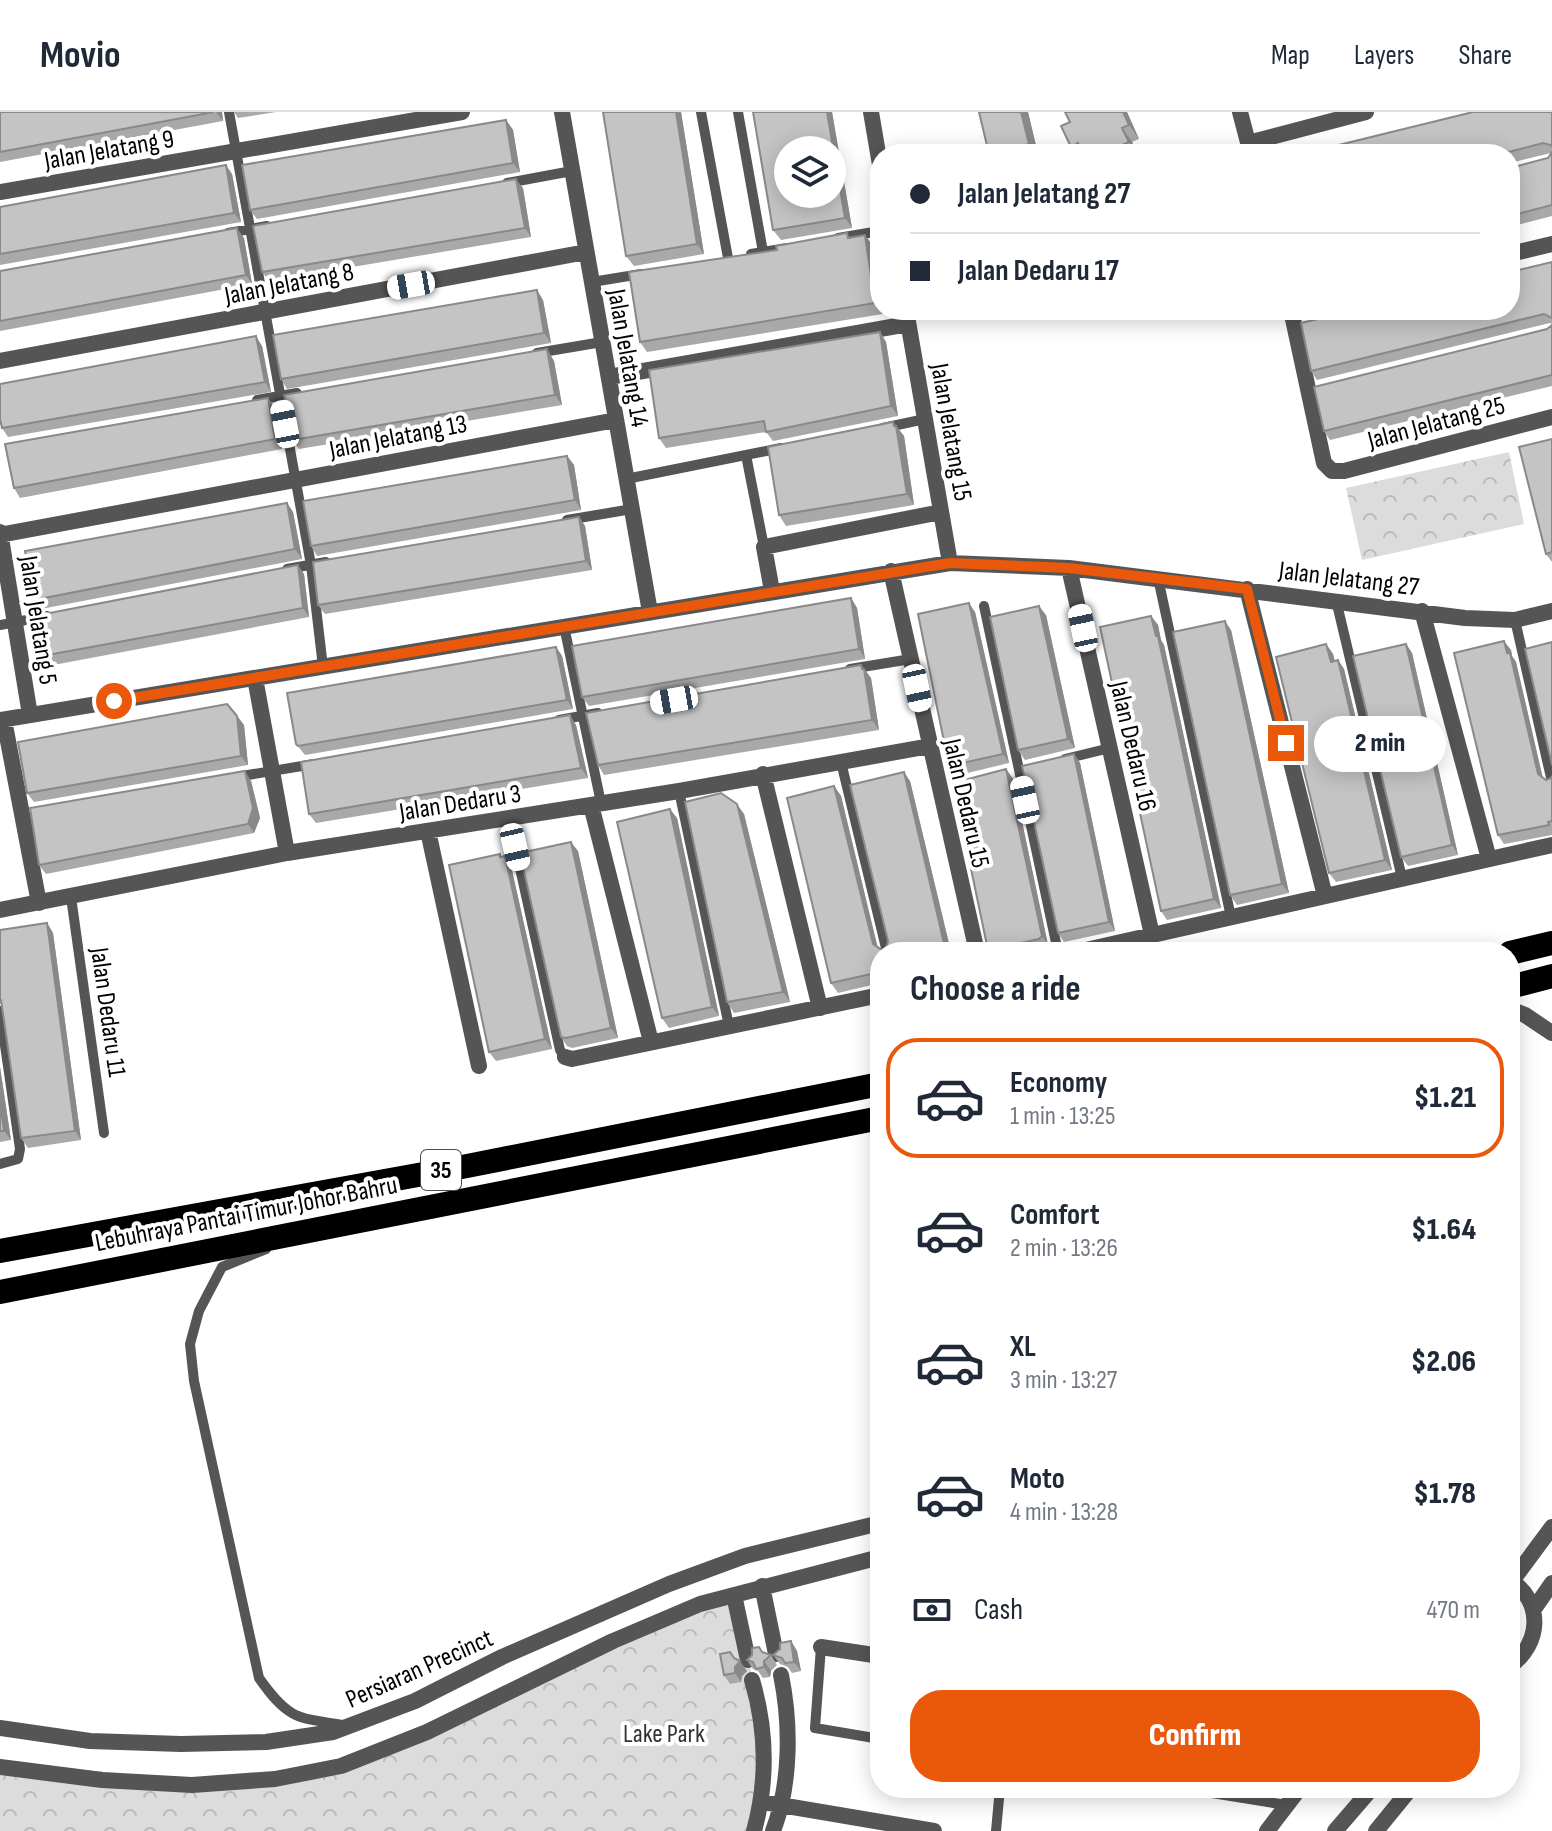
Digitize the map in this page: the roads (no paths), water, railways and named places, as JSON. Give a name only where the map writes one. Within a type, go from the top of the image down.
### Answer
[{"type":"highway","points":[[1520,951],[1552,943]]},
{"type":"highway","points":[[1520,984],[1552,976]]},
{"type":"highway","name":"Lebuhraya Pantai Timur Johor Bahru","points":[[0,1251],[462,1167],[870,1086]]},
{"type":"highway","name":"Lebuhraya Pantai Timur Johor Bahru","points":[[0,1292],[870,1120]]},
{"type":"street","name":"Jalan Jelatang 9","points":[[0,192],[462,112]]},
{"type":"street","name":"Jalan Jelatang 14","points":[[562,112],[650,612]]},
{"type":"street","points":[[871,112],[876,144]]},
{"type":"street","points":[[1240,112],[1248,144]]},
{"type":"street","points":[[1262,144],[1366,112]]},
{"type":"street","points":[[1520,252],[1552,244]]},
{"type":"street","name":"Jalan Jelatang 8","points":[[0,361],[586,252]]},
{"type":"street","points":[[609,377],[892,320]]},
{"type":"street","name":"Jalan Jelatang 15","points":[[908,320],[950,563]]},
{"type":"street","name":"Jalan Jelatang 25","points":[[1294,320],[1316,389],[1324,463],[1332,471],[1344,471],[1552,417]]},
{"type":"street","name":"Jalan Jelatang 13","points":[[0,534],[616,420]]},
{"type":"street","points":[[772,591],[764,547],[941,512]]},
{"type":"street","name":"Jalan Jelatang 5","points":[[0,534],[8,624],[30,715]]},
{"type":"street","name":"Jalan Jelatang 27","points":[[2,720],[950,563],[1069,568],[1465,618],[1515,620],[1552,611]]},
{"type":"street","name":"Jalan Dedaru 16","points":[[1069,568],[1152,935]]},
{"type":"street","name":"Jalan Dedaru 15","points":[[891,571],[930,746],[945,786],[975,942]]},
{"type":"street","points":[[1247,589],[1325,896]]},
{"type":"street","points":[[1422,611],[1489,859]]},
{"type":"street","points":[[255,678],[287,853]]},
{"type":"street","points":[[2,720],[31,811],[39,903]]},
{"type":"street","name":"Jalan Dedaru 3","points":[[0,910],[287,853],[679,791],[930,746]]},
{"type":"street","points":[[763,774],[820,1008]]},
{"type":"street","points":[[596,804],[651,1042]]},
{"type":"street","points":[[428,831],[479,1066]]},
{"type":"street","points":[[1121,942],[1552,845]]},
{"type":"street","points":[[565,1057],[572,1059],[870,997]]},
{"type":"street","points":[[1520,1013],[1552,1033]]},
{"type":"street","name":"Persiaran Precinct","points":[[0,1728],[90,1741],[181,1744],[266,1742],[333,1732],[415,1701],[588,1618],[745,1556],[870,1525]]},
{"type":"street","points":[[1520,1569],[1552,1527]]},
{"type":"street","points":[[0,1767],[102,1780],[192,1785],[275,1779],[341,1766],[427,1732],[613,1641],[700,1604],[870,1559]]},
{"type":"street","points":[[1534,1609],[1552,1583]]},
{"type":"street","points":[[734,1595],[747,1656],[775,1650],[762,1586]]},
{"type":"street","points":[[1520,1590],[1534,1609],[1536,1625],[1532,1641],[1520,1658]]},
{"type":"street","points":[[821,1647],[870,1654]]},
{"type":"street","points":[[773,1831],[783,1806],[786,1736],[781,1675]]},
{"type":"street","points":[[752,1680],[765,1737],[762,1802],[754,1831]]},
{"type":"street","points":[[758,1702],[785,1695]]},
{"type":"street","points":[[1267,1831],[1292,1798]]},
{"type":"street","points":[[1335,1831],[1363,1798]]},
{"type":"street","points":[[1376,1831],[1403,1798]]},
{"type":"street","points":[[762,1802],[934,1831]]},
{"type":"lane","points":[[229,112],[311,565],[323,667]]},
{"type":"lane","points":[[701,112],[728,258]]},
{"type":"lane","points":[[738,112],[763,252]]},
{"type":"lane","points":[[495,185],[572,171]]},
{"type":"lane","points":[[218,235],[280,224]]},
{"type":"lane","points":[[822,241],[870,233]]},
{"type":"lane","points":[[713,261],[793,246]]},
{"type":"lane","points":[[592,282],[652,272]]},
{"type":"lane","points":[[526,355],[602,342]]},
{"type":"lane","points":[[249,402],[311,391]]},
{"type":"lane","points":[[865,431],[925,419]]},
{"type":"lane","points":[[626,479],[790,446]]},
{"type":"lane","points":[[746,455],[764,547]]},
{"type":"lane","points":[[555,522],[632,509]]},
{"type":"lane","points":[[280,571],[341,559]]},
{"type":"lane","points":[[1158,578],[1231,917]]},
{"type":"lane","points":[[1336,600],[1402,878]]},
{"type":"lane","points":[[984,606],[1056,942]]},
{"type":"lane","points":[[8,624],[63,613]]},
{"type":"lane","points":[[1515,620],[1552,782]]},
{"type":"lane","points":[[564,626],[584,715],[596,804]]},
{"type":"lane","points":[[833,672],[911,659]]},
{"type":"lane","points":[[553,721],[616,710]]},
{"type":"lane","points":[[1049,762],[1110,748]]},
{"type":"lane","points":[[841,762],[885,942]]},
{"type":"lane","points":[[227,779],[320,763]]},
{"type":"lane","points":[[1005,772],[1033,766]]},
{"type":"lane","points":[[679,791],[729,1026]]},
{"type":"lane","points":[[509,818],[560,1050],[565,1057]]},
{"type":"lane","name":"Jalan Dedaru 11","points":[[71,897],[104,1133]]},
{"type":"lane","points":[[0,1011],[20,1149],[18,1159],[0,1164]]},
{"type":"lane","points":[[324,1226],[222,1267],[199,1311],[190,1344],[194,1381],[259,1678],[275,1701],[299,1719],[348,1726]]},
{"type":"lane","points":[[821,1647],[815,1728],[870,1737]]},
{"type":"lane","points":[[996,1831],[999,1798]]},
{"type":"lane","points":[[1243,1798],[1286,1805]]},
{"type":"park label","name":"Lake Park","points":[[664,1733]]}]
